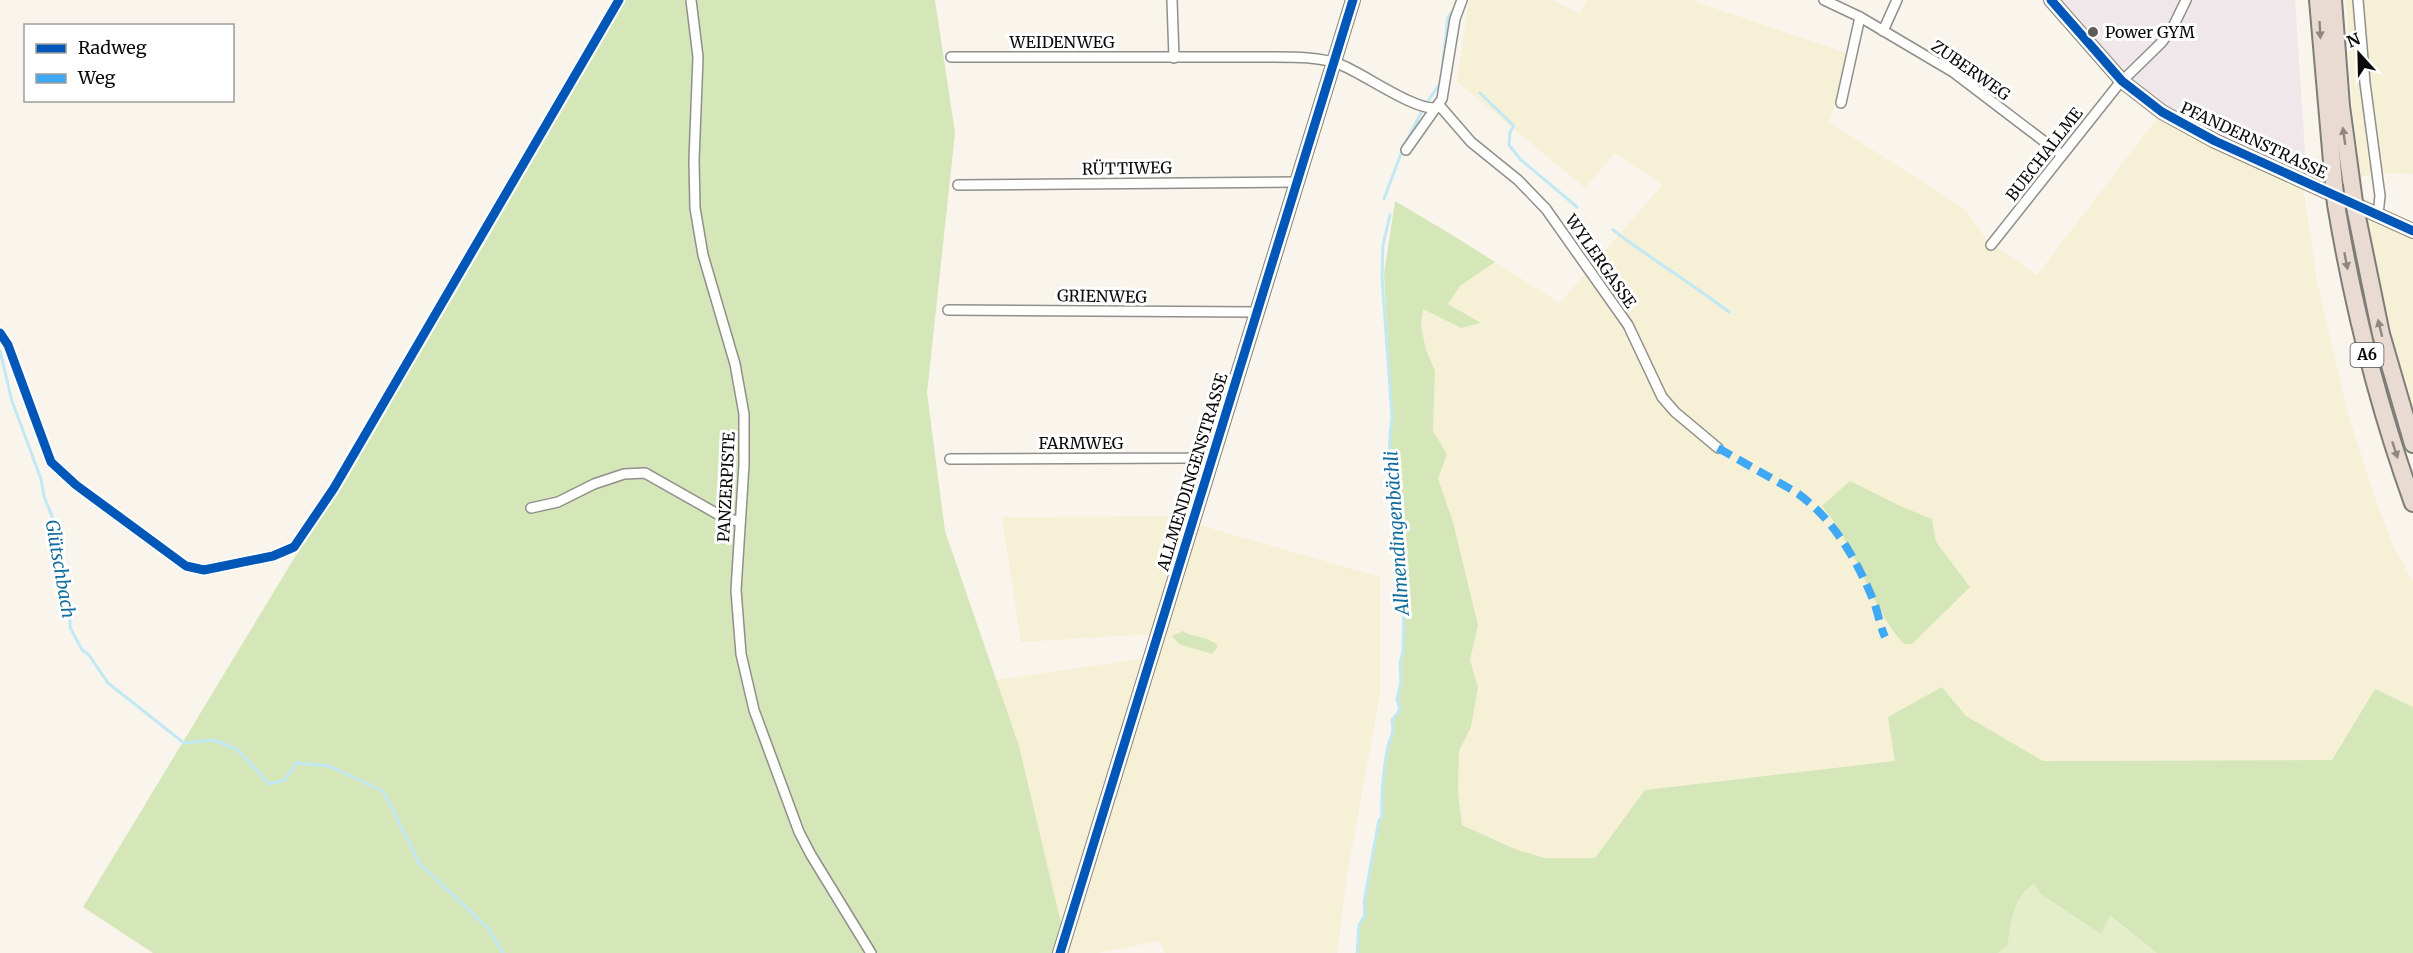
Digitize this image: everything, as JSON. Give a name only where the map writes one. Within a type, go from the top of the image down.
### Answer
[{"type":"highway","name":"A6","points":[[2318,0],[2336,204],[2369,361],[2393,445],[2413,503]]},
{"type":"highway","name":"A6","points":[[2333,0],[2340,98],[2356,212],[2376,314],[2413,444]]},
{"type":"street","points":[[0,333],[8,345],[51,462],[76,485],[168,554],[186,566],[204,570],[273,556],[294,547],[334,488],[619,0]]},
{"type":"street","name":"PANZERPISTE","points":[[691,0],[698,57],[694,160],[695,208],[703,255],[741,389],[744,439],[736,590],[741,654],[754,710],[800,831],[811,855],[871,953]]},
{"type":"street","points":[[1172,0],[1174,58]]},
{"type":"street","name":"ALLMENDINGENSTRASSE","points":[[1060,953],[1298,182],[1332,62],[1353,0]]},
{"type":"street","points":[[1406,150],[1444,93],[1451,40],[1462,0]]},
{"type":"street","name":"ZUBERWEG","points":[[1824,0],[1860,16],[1953,72],[2062,155]]},
{"type":"street","points":[[1883,31],[1897,0]]},
{"type":"street","name":"PFANDERNSTRASSE","points":[[2051,0],[2122,81],[2162,112],[2199,134],[2413,231]]},
{"type":"street","name":"BUECHALLME","points":[[1991,245],[2122,81],[2172,29],[2186,0]]},
{"type":"street","points":[[2358,0],[2365,83],[2380,196],[2378,214]]},
{"type":"street","points":[[1841,103],[1860,16]]},
{"type":"street","name":"WEIDENWEG","points":[[951,57],[1290,57],[1332,62]]},
{"type":"street","points":[[1332,62],[1419,105],[1437,106]]},
{"type":"street","name":"WYLERGASSE","points":[[1437,106],[1471,142],[1518,180],[1546,209],[1628,325],[1662,397],[1675,412],[1718,448]]},
{"type":"street","name":"RÜTTIWEG","points":[[958,185],[1298,182]]},
{"type":"street","name":"GRIENWEG","points":[[948,310],[1256,312]]},
{"type":"street","name":"FARMWEG","points":[[950,459],[1188,458],[1213,455]]},
{"type":"street","points":[[531,508],[558,502],[594,484],[624,474],[645,473],[721,516],[740,522]]},
{"type":"shaded area","points":[[1469,0],[1553,0],[1580,14],[1587,0],[1691,0],[1852,55],[1829,122],[1965,209],[1987,240],[2037,275],[2158,117],[2303,187],[2317,281],[2347,410],[2376,501],[2394,548],[2413,581],[2413,707],[2375,689],[2332,760],[2043,761],[1966,716],[1942,687],[1895,761],[1645,790],[1595,858],[1544,858],[1515,849],[1462,825],[1458,792],[1459,751],[1471,727],[1478,687],[1470,660],[1478,625],[1453,522],[1438,479],[1447,454],[1433,431],[1435,371],[1426,350],[1421,326],[1423,309],[1461,328],[1480,324],[1448,304],[1460,286],[1495,262],[1560,303],[1662,185],[1615,153],[1585,188],[1457,82]]},
{"type":"shaded area","points":[[2051,0],[2295,0],[2306,167],[2302,180],[2162,112]]},
{"type":"shaded area","points":[[2346,0],[2413,0],[2413,174],[2380,173],[2360,177],[2352,103]]},
{"type":"shaded area","points":[[2368,216],[2413,237],[2413,414],[2375,270],[2366,218]]},
{"type":"shaded area","points":[[1168,516],[1186,522],[1154,634],[1021,642],[1002,517]]},
{"type":"shaded area","points":[[1196,524],[1380,577],[1380,694],[1347,875],[1337,953],[1165,953],[1159,941],[1098,953],[1065,953]],"holes":[[[1182,631],[1187,635],[1213,641],[1212,654],[1202,650]]]},
{"type":"shaded area","points":[[1146,658],[1062,927],[1019,746],[996,680]]},
{"type":"green space","points":[[612,0],[935,0],[955,133],[927,393],[945,531],[1019,746],[1062,927],[1063,953],[153,953],[83,907],[488,238]]},
{"type":"green space","points":[[1395,201],[1495,262],[1460,286],[1448,304],[1481,323],[1461,328],[1423,309],[1421,326],[1426,350],[1435,371],[1433,431],[1447,454],[1438,479],[1453,522],[1478,625],[1470,660],[1478,687],[1471,727],[1459,751],[1458,792],[1462,825],[1515,849],[1544,858],[1595,858],[1645,790],[1895,761],[1888,717],[1942,687],[1966,716],[2043,761],[2332,760],[2375,689],[2413,707],[2413,953],[2157,953],[2110,916],[2101,934],[2041,894],[2034,883],[2017,903],[2008,945],[1998,953],[1357,953],[1359,925],[1365,915],[1364,902],[1379,820],[1382,817],[1383,776],[1392,734],[1392,720],[1400,710],[1397,699],[1401,682],[1400,663],[1403,652],[1404,605],[1398,539],[1395,531],[1399,523],[1390,470],[1389,443],[1392,417],[1384,274]]},
{"type":"green space","points":[[1850,481],[1932,519],[1936,542],[1970,587],[1912,644],[1904,644],[1892,629],[1872,595],[1845,540],[1822,506]]},
{"type":"green space","points":[[1183,631],[1210,640],[1218,646],[1212,654],[1179,644],[1172,636]]},
{"type":"green space","points":[[2034,883],[2101,934],[2109,916],[2157,953],[1998,953],[2008,944],[2017,903]]},
{"type":"waterway","points":[[1442,70],[1448,18],[1451,13]]},
{"type":"waterway","points":[[1428,101],[1441,82]]},
{"type":"waterway","points":[[1480,93],[1514,126],[1510,132],[1509,145],[1520,159],[1577,207]]},
{"type":"waterway","name":"Allmendingenbächli","points":[[1405,144],[1422,111]]},
{"type":"waterway","name":"Allmendingenbächli","points":[[1384,199],[1402,151]]},
{"type":"waterway","name":"Allmendingenbächli","points":[[1357,953],[1359,925],[1365,915],[1364,902],[1379,820],[1382,817],[1383,776],[1392,734],[1392,720],[1400,710],[1397,699],[1401,682],[1400,663],[1403,652],[1404,605],[1398,539],[1395,531],[1399,523],[1390,470],[1389,443],[1392,417],[1382,277],[1383,245],[1390,215]]},
{"type":"waterway","points":[[1613,230],[1729,312]]},
{"type":"waterway","name":"Glütschbach","points":[[0,351],[12,401],[53,519],[70,609],[70,627],[82,650],[89,655],[108,683],[184,743],[214,740],[238,750],[269,784],[285,780],[296,763],[329,766],[383,791],[419,863],[488,928],[503,953]]},
{"type":"marked path","points":[[1718,448],[1794,491],[1808,501],[1832,526],[1860,570],[1874,602],[1885,637]]},
{"type":"cycle path","points":[[0,333],[8,345],[51,462],[76,485],[186,566],[204,570],[273,556],[294,547],[334,488],[619,0]]},
{"type":"cycle path","points":[[1060,953],[1353,0]]},
{"type":"cycle path","points":[[2051,0],[2122,81],[2162,112],[2215,141],[2413,231]]},
{"type":"place","name":"Power GYM","points":[[2093,32]]}]
